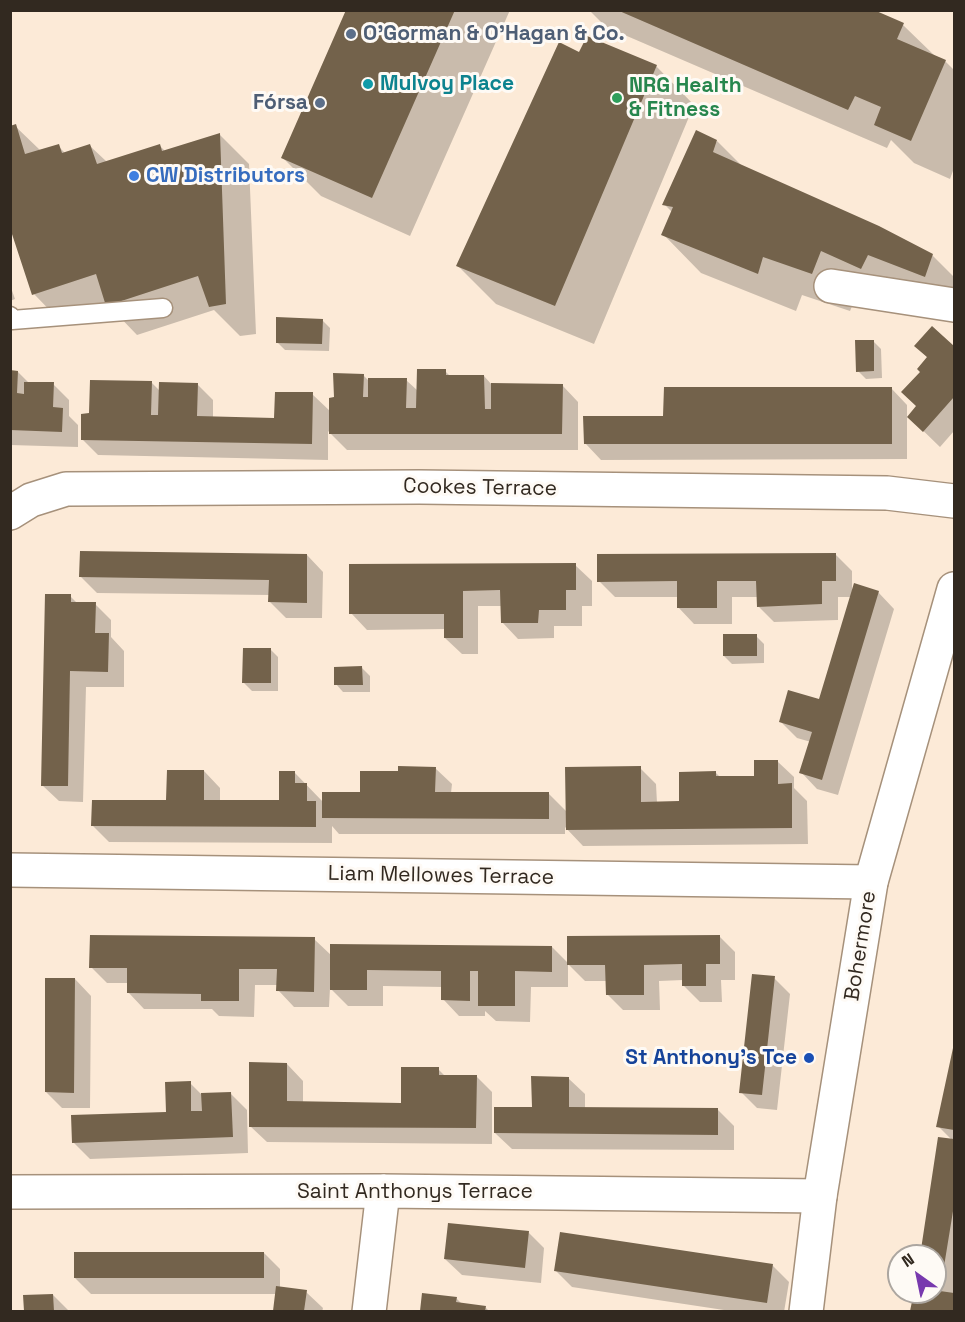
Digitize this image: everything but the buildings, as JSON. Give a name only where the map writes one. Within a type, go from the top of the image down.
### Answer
[{"type":"street","points":[[831,286],[954,305]]},
{"type":"street","name":"Cookes Terrace","points":[[10,513],[31,500],[66,489],[419,487],[887,493],[954,501]]},
{"type":"street","name":"Bohermore","points":[[806,1311],[820,1196],[871,882],[954,589]]},
{"type":"street","name":"Liam Mellowes Terrace","points":[[10,870],[871,882]]},
{"type":"street","points":[[369,1311],[383,1191]]},
{"type":"street","name":"Saint Anthonys Terrace","points":[[10,1192],[383,1191],[820,1196]]},
{"type":"lane","points":[[10,316],[12,320],[163,308]]},
{"type":"place","name":"O'Gorman & O'Hagan & Co.","points":[[351,34]]},
{"type":"place","name":"Mulvoy Place","points":[[368,84]]},
{"type":"place","name":"NRG Health & Fitness","points":[[617,98]]},
{"type":"place","name":"Fórsa","points":[[320,103]]},
{"type":"place","name":"CW Distributors","points":[[134,176]]},
{"type":"place","name":"St Anthony's Tce","points":[[809,1058]]}]
